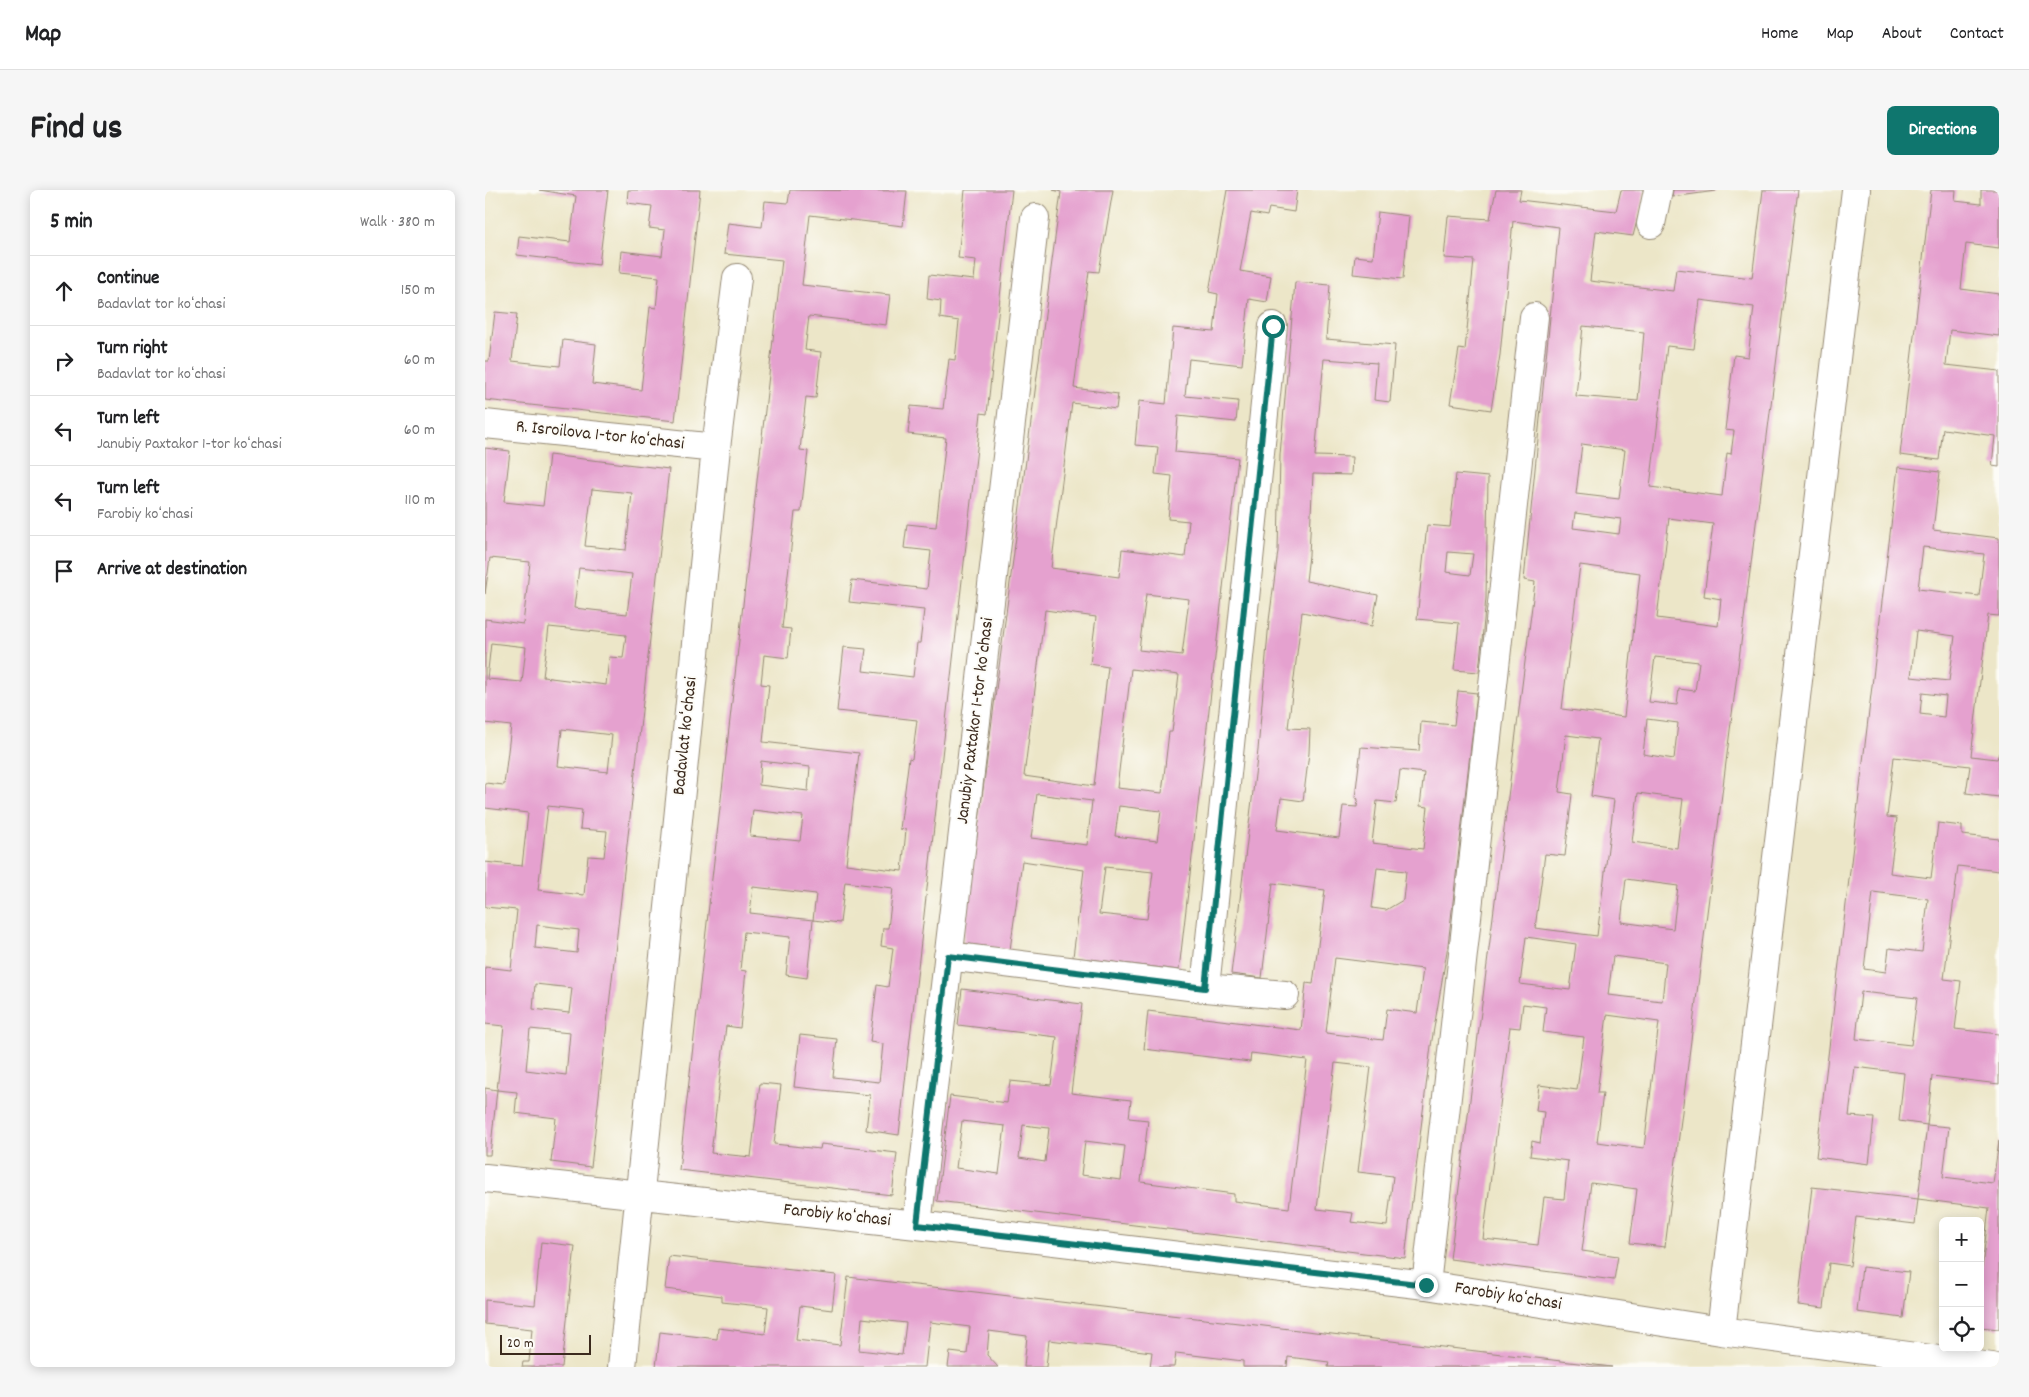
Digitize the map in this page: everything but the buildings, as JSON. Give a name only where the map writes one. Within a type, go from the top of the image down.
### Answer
[{"type":"street","points":[[1651,224],[1658,190]]},
{"type":"street","points":[[1721,1331],[1856,190]]},
{"type":"street","name":"Janubiy Paxtakor 1-tor koʻchasi","points":[[917,1225],[1035,218]]},
{"type":"street","name":"Badavlat koʻchasi","points":[[622,1367],[638,1194],[716,448],[737,278]]},
{"type":"street","points":[[1426,1285],[1534,317]]},
{"type":"street","points":[[1205,988],[1273,326]]},
{"type":"street","name":"R. Isroilova 1-tor koʻchasi","points":[[485,424],[716,448]]},
{"type":"street","points":[[948,956],[1205,988],[1285,995]]},
{"type":"street","name":"Farobiy koʻchasi","points":[[485,1178],[917,1225],[1426,1285],[1940,1363],[1992,1367]]},
{"type":"route","points":[[1273,326],[1205,988],[948,956],[917,1225],[1426,1285]]}]
